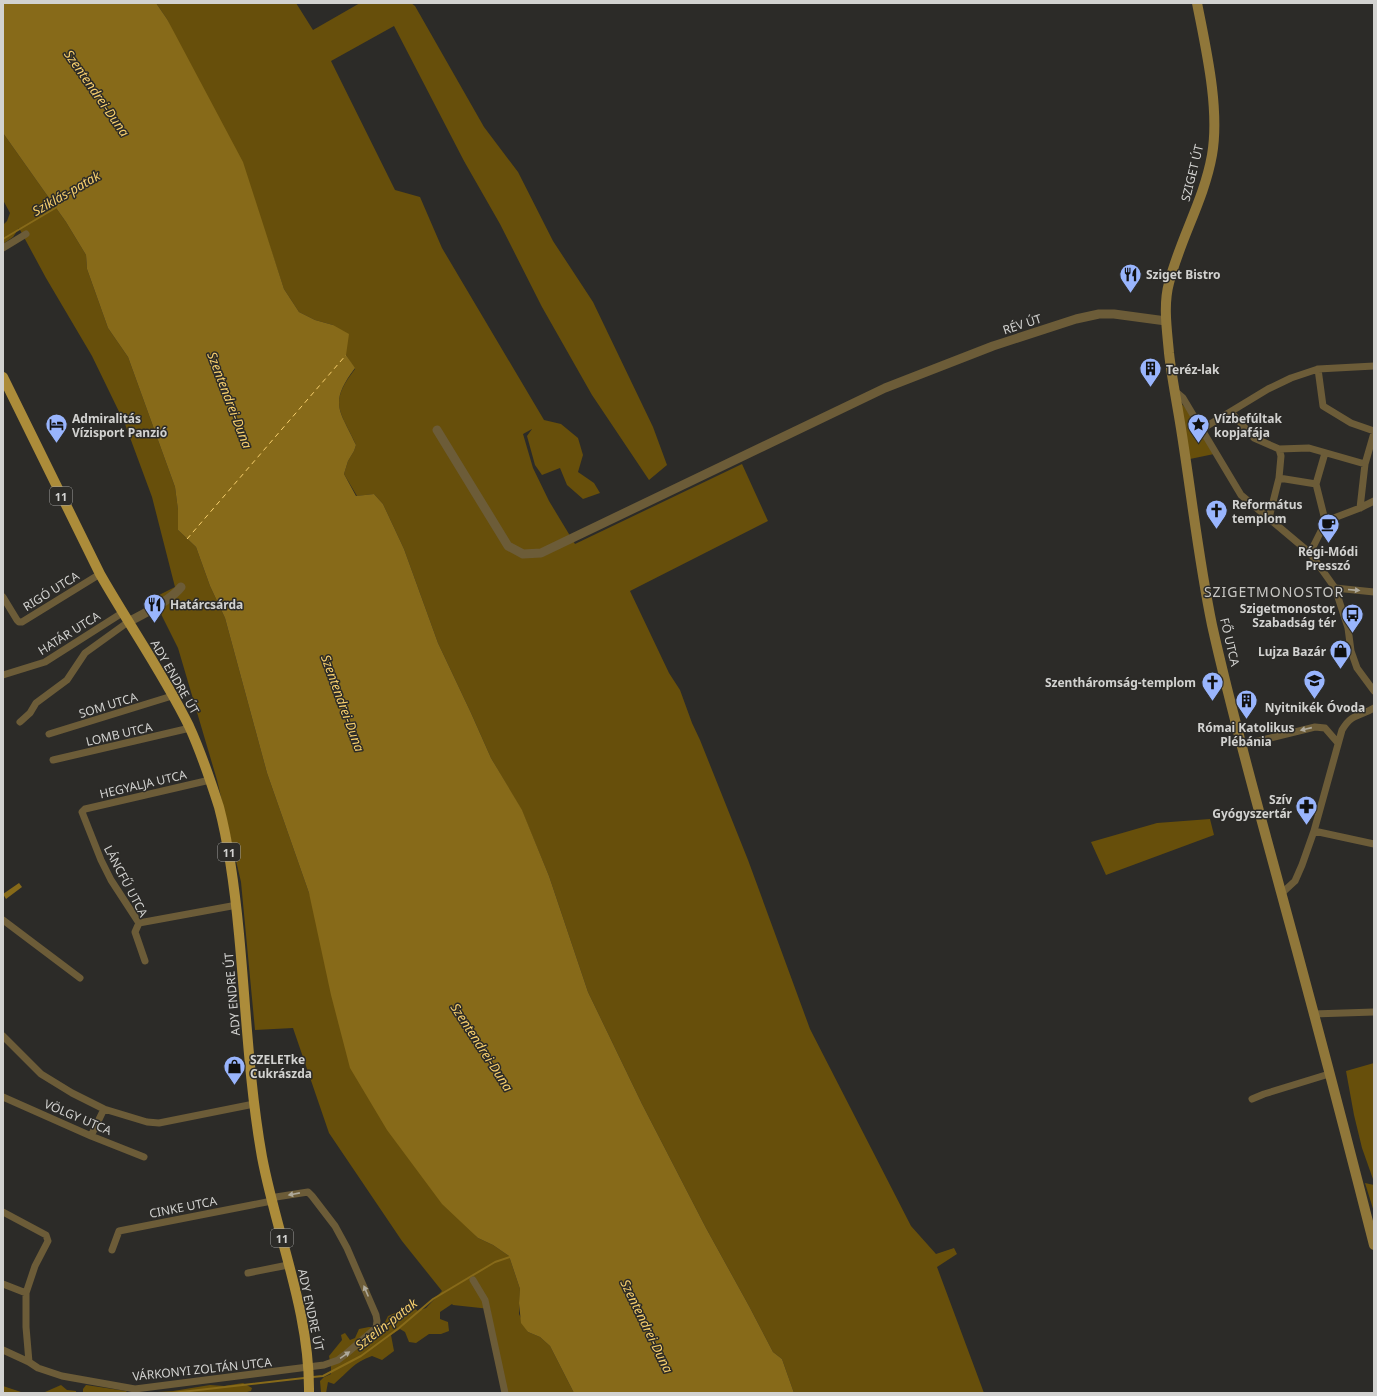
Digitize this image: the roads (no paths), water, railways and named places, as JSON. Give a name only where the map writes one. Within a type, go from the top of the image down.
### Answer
[{"type":"main road","name":"SZIGET ÚT","points":[[1166,321],[1168,286],[1198,206],[1212,154],[1214,130],[1212,94],[1209,64],[1197,3]]},
{"type":"main road","name":"FŐ UTCA","points":[[1166,321],[1198,551],[1212,626],[1374,1245]]},
{"type":"main road","name":"11","points":[[3,377],[100,574],[125,617]]},
{"type":"main road","name":"ADY ENDRE ÚT","points":[[125,617],[190,728],[210,780],[226,836],[237,905],[254,1104],[262,1157],[302,1319],[309,1370],[309,1388]]},
{"type":"street","points":[[3,248],[26,234]]},
{"type":"street","name":"RÉV ÚT","points":[[437,430],[508,546],[523,554],[536,554],[575,538],[891,386],[993,346],[1076,319],[1099,314],[1114,314],[1166,321]]},
{"type":"street","points":[[1202,429],[1268,389],[1291,378],[1318,369],[1374,366]]},
{"type":"street","points":[[1318,369],[1323,406],[1351,423],[1374,432],[1365,464],[1360,508]]},
{"type":"street","points":[[1176,392],[1183,398],[1241,495],[1310,553],[1335,588],[1348,628],[1351,651],[1357,668],[1374,691]]},
{"type":"street","points":[[1231,412],[1254,438],[1279,448],[1309,448],[1365,464]]},
{"type":"street","points":[[1269,518],[1279,478],[1281,456],[1279,448]]},
{"type":"street","points":[[1325,453],[1316,484],[1326,521]]},
{"type":"street","points":[[1279,478],[1316,484]]},
{"type":"street","points":[[1310,553],[1326,521],[1374,501]]},
{"type":"street","name":"RIGÓ UTCA","points":[[3,597],[17,620],[22,622],[100,574]]},
{"type":"street","points":[[20,722],[30,713],[36,703],[68,680],[86,653],[125,617],[157,605],[177,592],[181,587]]},
{"type":"street","points":[[1335,588],[1374,592]]},
{"type":"street","name":"HATÁR UTCA","points":[[3,675],[45,662],[125,617]]},
{"type":"street","name":"SOM UTCA","points":[[50,734],[172,696]]},
{"type":"street","points":[[1282,893],[1295,881],[1302,865],[1314,831],[1342,730],[1352,717],[1367,713],[1374,708]]},
{"type":"street","points":[[1242,745],[1315,727],[1325,728],[1338,742]]},
{"type":"street","name":"LOMB UTCA","points":[[54,760],[190,728]]},
{"type":"street","name":"HEGYALJA UTCA","points":[[82,812],[85,809],[210,780]]},
{"type":"street","name":"LÁNCFŰ UTCA","points":[[82,812],[101,860],[111,880],[139,923],[136,932],[145,961]]},
{"type":"street","points":[[1314,831],[1374,844]]},
{"type":"street","points":[[139,923],[237,905]]},
{"type":"street","points":[[3,920],[80,978]]},
{"type":"street","points":[[1313,1014],[1374,1012]]},
{"type":"street","points":[[3,1036],[41,1074],[72,1093],[104,1108],[147,1122],[159,1123],[254,1104]]},
{"type":"street","points":[[1252,1099],[1330,1074]]},
{"type":"street","name":"VÖLGY UTCA","points":[[3,1097],[91,1136],[144,1157]]},
{"type":"street","points":[[91,1136],[104,1108]]},
{"type":"street","name":"VÁRKONYI ZOLTÁN UTCA","points":[[3,1350],[29,1362],[38,1368],[62,1376],[135,1389],[309,1370],[338,1360],[376,1328],[377,1321],[347,1248],[335,1226],[308,1192],[276,1197],[272,1201]]},
{"type":"street","name":"CINKE UTCA","points":[[112,1250],[119,1231],[272,1201]]},
{"type":"street","points":[[3,1212],[46,1236],[48,1241],[35,1266],[26,1293],[26,1327],[29,1362]]},
{"type":"street","points":[[248,1273],[288,1265]]},
{"type":"street","points":[[473,1280],[485,1300],[505,1393]]},
{"type":"street","points":[[3,1284],[26,1293]]},
{"type":"water","name":"Szentendrei-Duna","points":[[3,3],[156,3],[167,19],[243,162],[284,289],[299,312],[315,320],[333,325],[349,334],[346,355],[355,368],[342,390],[339,399],[339,407],[356,445],[348,461],[344,474],[356,496],[374,494],[383,504],[404,549],[438,643],[491,758],[522,810],[549,876],[588,992],[642,1104],[706,1228],[773,1352],[782,1359],[794,1393],[574,1393],[550,1346],[540,1337],[528,1332],[521,1323],[519,1303],[520,1289],[509,1256],[493,1245],[478,1238],[442,1204],[387,1130],[350,1068],[331,995],[309,893],[267,773],[225,618],[210,586],[196,547],[178,530],[178,510],[175,487],[128,357],[108,328],[87,269],[86,255],[66,222],[3,133]]},
{"type":"water","points":[[19,883],[22,887],[6,899],[3,894]]},
{"type":"waterway","name":"Sziklás-patak","points":[[3,239],[57,207]]},
{"type":"waterway","name":"Sztelin-patak","points":[[313,1377],[323,1376],[361,1356],[399,1328],[433,1299],[495,1262],[510,1257]]},
{"type":"waterway","name":"Sztelin-patak","points":[[172,1393],[304,1378]]},
{"type":"place","name":"Sziget Bistro","points":[[1130,294]]},
{"type":"place","name":"Teréz-lak","points":[[1151,388]]},
{"type":"place","name":"Admiralitás Vízisport Panzió","points":[[57,444]]},
{"type":"place","name":"Vízbefúltak kopjafája","points":[[1198,444]]},
{"type":"place","name":"Református templom","points":[[1216,530]]},
{"type":"place","name":"Régi-Módi Presszó","points":[[1328,544]]},
{"type":"place","name":"Határcsárda","points":[[154,624]]},
{"type":"place","name":"Szigetmonostor, Szabadság tér","points":[[1352,634]]},
{"type":"place","name":"Lujza Bazár","points":[[1341,670]]},
{"type":"place","name":"Nyitnikék Óvoda","points":[[1315,700]]},
{"type":"place","name":"Szentháromság-templom","points":[[1212,702]]},
{"type":"place","name":"Római Katolikus Plébánia","points":[[1246,720]]},
{"type":"place","name":"Szív Gyógyszertár","points":[[1307,826]]},
{"type":"place","name":"SZELETke Cukrászda","points":[[234,1086]]},
{"type":"district","name":"SZIGETMONOSTOR","points":[[1274,591]]}]
